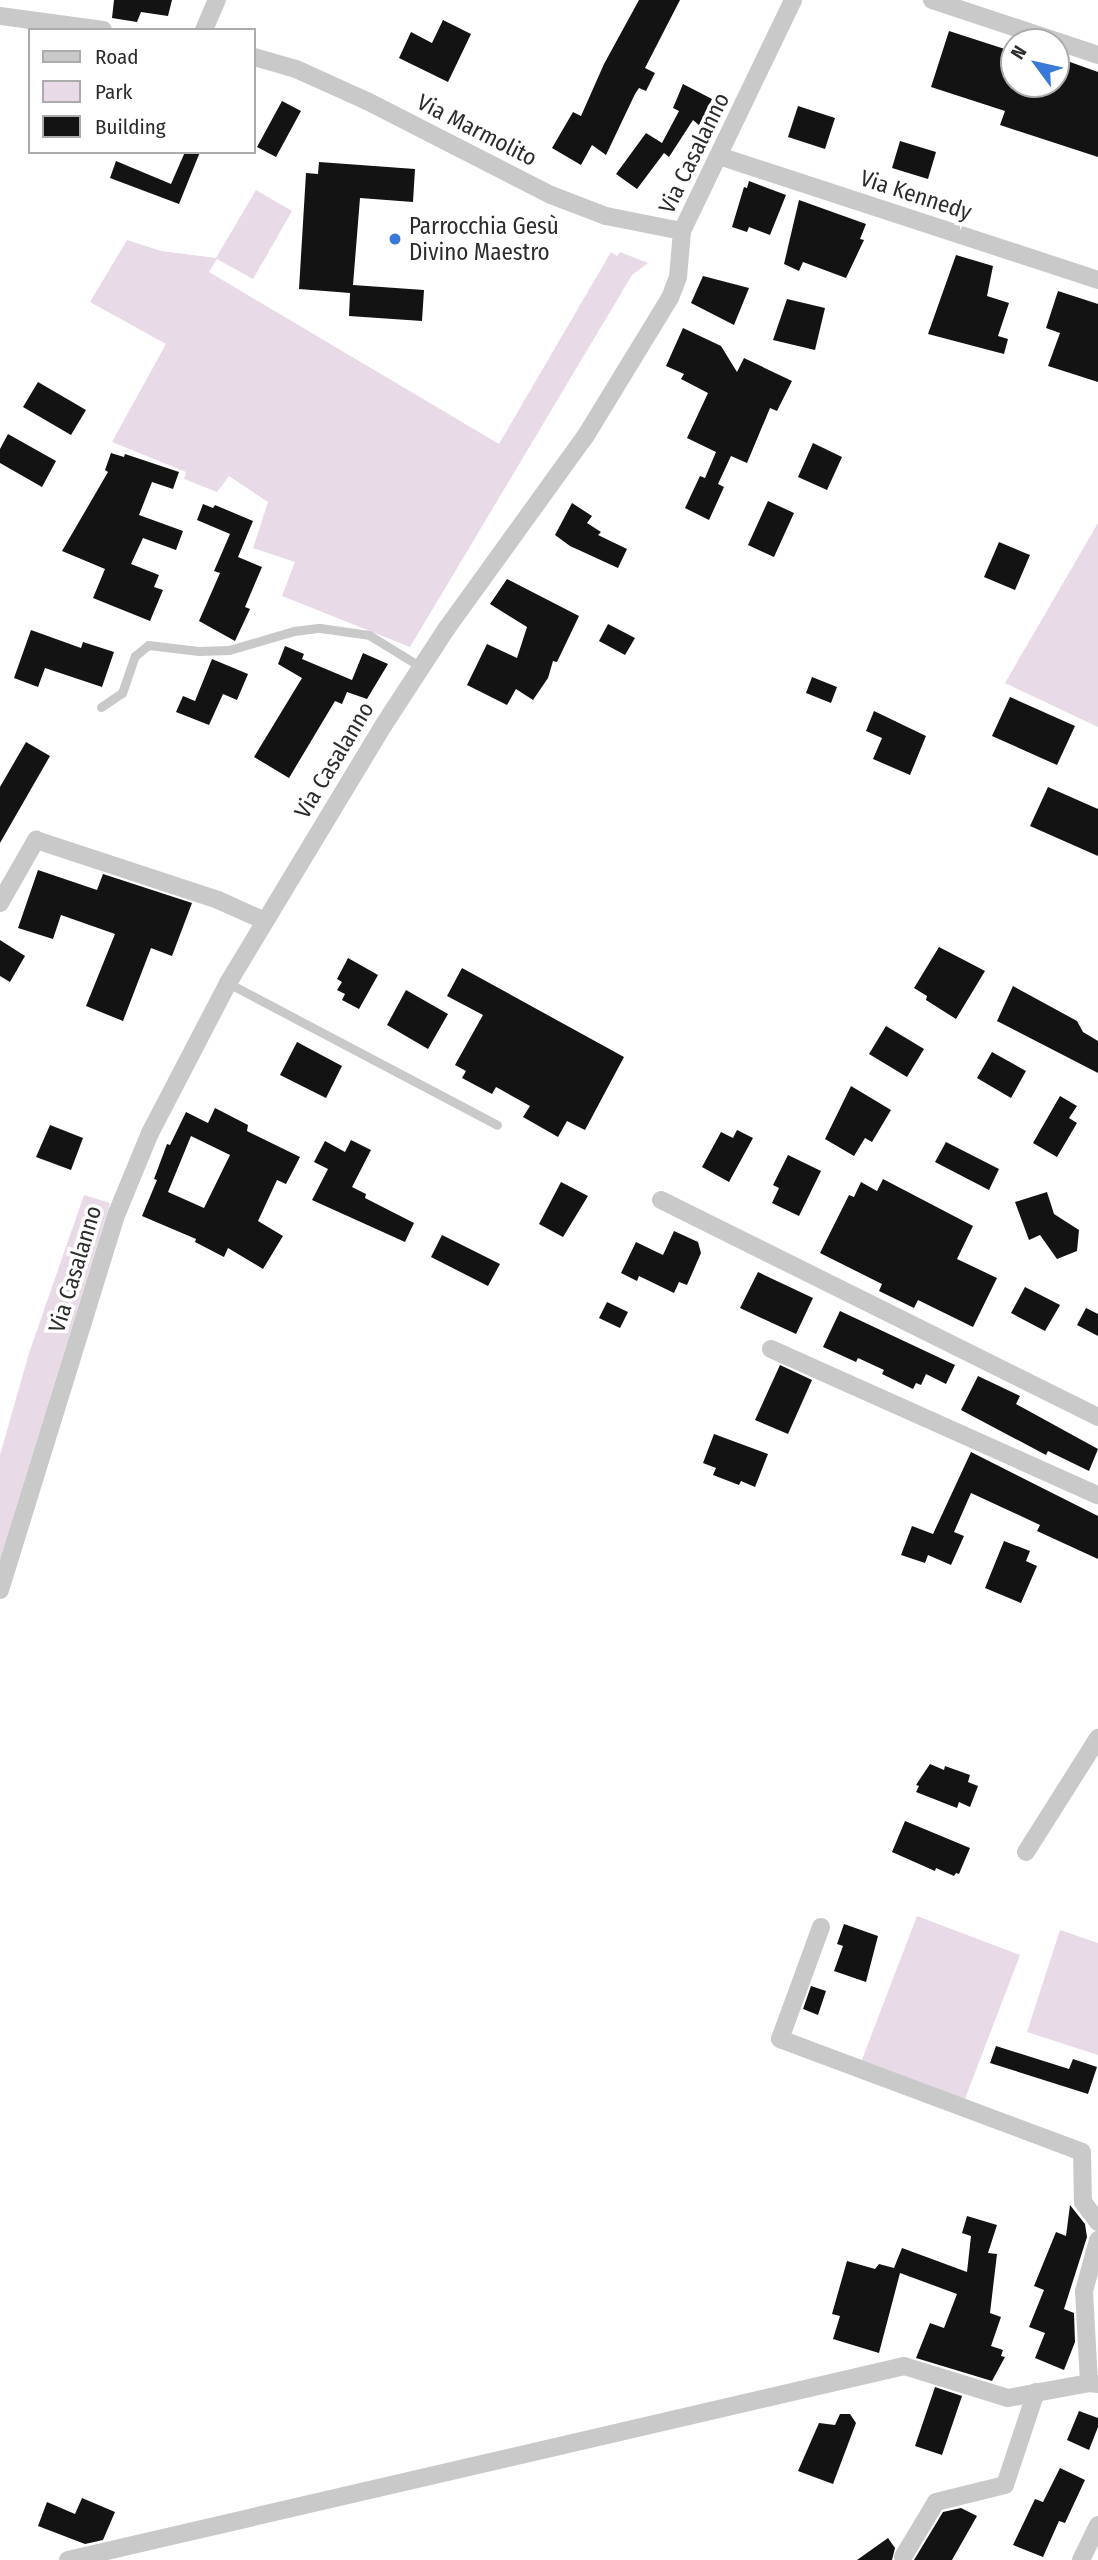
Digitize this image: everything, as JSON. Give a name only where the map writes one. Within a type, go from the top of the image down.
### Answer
[{"type":"street","points":[[205,28],[217,0]]},
{"type":"street","name":"Via Casalanno","points":[[0,1590],[117,1213],[150,1133],[228,983],[421,667],[556,480],[670,298],[678,277],[682,231],[793,0]]},
{"type":"street","points":[[932,0],[1098,55]]},
{"type":"street","points":[[0,16],[88,28]]},
{"type":"street","name":"Via Marmolito","points":[[256,58],[296,69],[368,101],[551,195],[606,216],[682,231]]},
{"type":"street","name":"Via Kennedy","points":[[719,156],[1098,280]]},
{"type":"street","points":[[0,902],[36,841],[218,900],[265,921]]},
{"type":"street","points":[[661,1200],[1098,1417]]},
{"type":"street","points":[[771,1349],[1098,1495]]},
{"type":"street","points":[[1026,1852],[1098,1738]]},
{"type":"street","points":[[821,1927],[780,2039],[1082,2152],[1083,2202],[1098,2222]]},
{"type":"street","points":[[68,2560],[904,2366],[1008,2398],[1094,2383],[1084,2291],[1098,2239]]},
{"type":"street","points":[[902,2557],[936,2502],[1005,2485],[1036,2392]]},
{"type":"street","points":[[1081,2560],[1098,2525]]},
{"type":"lane","points":[[102,707],[122,694],[135,656],[148,645],[199,651],[229,650],[294,631],[320,628],[369,635],[421,667]]},
{"type":"lane","points":[[228,983],[497,1125]]},
{"type":"green space","points":[[256,190],[292,211],[253,279],[217,259],[209,272],[499,444],[611,252],[617,256],[620,252],[648,263],[632,275],[410,647],[282,596],[295,562],[253,548],[268,502],[229,476],[217,492],[184,479],[186,472],[112,442],[166,344],[90,302],[127,240],[161,251],[216,258]]},
{"type":"green space","points":[[1098,523],[1098,727],[1005,683]]},
{"type":"green space","points":[[84,1195],[110,1203],[0,1560],[0,1455],[29,1353]]},
{"type":"green space","points":[[917,1916],[1020,1955],[963,2104],[860,2065]]},
{"type":"green space","points":[[1060,1930],[1098,1943],[1098,2055],[1027,2032]]},
{"type":"building","points":[[114,0],[172,0],[168,16],[141,12],[137,22],[112,18]]},
{"type":"building","points":[[639,0],[680,0],[645,68],[655,73],[646,91],[639,88],[635,94],[606,155],[592,145],[581,165],[552,148],[573,112],[581,116],[604,64]]},
{"type":"building","points":[[443,20],[471,34],[448,82],[399,58],[411,32],[432,43]]},
{"type":"building","points":[[949,31],[1000,47],[1000,98],[1070,98],[1070,62],[1098,72],[1098,157],[1000,125],[1005,111],[931,87]]},
{"type":"building","points":[[683,84],[712,99],[700,126],[693,120],[669,157],[664,153],[637,189],[616,174],[646,133],[662,143],[679,111],[673,108]]},
{"type":"building","points":[[282,101],[301,111],[276,157],[257,147]]},
{"type":"building","points":[[798,106],[835,118],[825,149],[788,137]]},
{"type":"building","points":[[900,141],[936,152],[928,179],[892,168]]},
{"type":"building","points":[[184,154],[199,154],[179,204],[110,178],[116,161],[171,184]]},
{"type":"building","points":[[319,162],[415,169],[413,202],[360,198],[353,285],[424,290],[422,321],[349,316],[350,293],[299,289],[306,173],[318,174]]},
{"type":"building","points":[[749,181],[786,195],[770,235],[749,227],[747,232],[732,227],[744,187],[747,188]]},
{"type":"building","points":[[799,200],[866,224],[860,239],[864,240],[846,278],[803,262],[799,271],[784,264]]},
{"type":"building","points":[[956,255],[993,266],[987,296],[1009,303],[998,336],[1008,339],[1004,354],[928,334]]},
{"type":"building","points":[[703,276],[749,288],[734,325],[691,303]]},
{"type":"building","points":[[1058,291],[1098,304],[1098,382],[1048,366],[1060,333],[1046,328]]},
{"type":"building","points":[[787,299],[825,308],[815,350],[773,340]]},
{"type":"building","points":[[683,328],[721,346],[737,372],[744,358],[792,381],[777,411],[770,408],[747,463],[731,456],[718,484],[724,487],[709,520],[685,508],[700,476],[705,478],[716,452],[687,438],[708,393],[681,379],[684,374],[666,366]]},
{"type":"building","points":[[38,382],[86,410],[71,435],[23,407]]},
{"type":"building","points":[[8,434],[56,461],[42,487],[0,463],[0,449]]},
{"type":"building","points":[[813,443],[842,457],[827,490],[798,477]]},
{"type":"building","points":[[111,453],[124,457],[125,454],[179,472],[173,489],[152,482],[139,515],[183,531],[176,550],[143,538],[131,564],[159,575],[154,587],[163,590],[150,621],[93,598],[105,569],[62,551],[108,472],[105,470]]},
{"type":"building","points":[[768,501],[794,513],[774,557],[748,545]]},
{"type":"building","points":[[572,503],[592,516],[587,523],[601,532],[598,535],[627,549],[618,568],[570,546],[555,535]]},
{"type":"building","points":[[203,504],[213,508],[215,505],[253,521],[238,557],[262,567],[245,607],[250,609],[235,641],[199,621],[220,573],[214,571],[230,534],[197,520]]},
{"type":"building","points":[[999,542],[1030,555],[1015,590],[984,577]]},
{"type":"building","points":[[507,579],[579,616],[557,662],[553,661],[548,678],[533,700],[516,689],[507,705],[467,685],[487,644],[517,658],[527,627],[490,604]]},
{"type":"building","points":[[608,624],[635,638],[625,655],[599,641]]},
{"type":"building","points":[[31,630],[81,648],[83,642],[114,652],[102,687],[45,668],[38,687],[14,678]]},
{"type":"building","points":[[285,646],[304,654],[302,659],[352,680],[363,653],[388,664],[367,699],[347,692],[342,704],[335,701],[289,778],[254,757],[302,678],[278,664]]},
{"type":"building","points":[[212,659],[248,674],[237,700],[223,694],[209,725],[176,712],[183,696],[195,701]]},
{"type":"building","points":[[812,677],[837,687],[831,703],[806,693]]},
{"type":"building","points":[[1010,697],[1075,726],[1057,765],[992,736]]},
{"type":"building","points":[[874,711],[926,736],[910,775],[873,759],[882,738],[866,731]]},
{"type":"building","points":[[26,742],[50,756],[0,843],[0,787]]},
{"type":"building","points":[[1048,787],[1098,809],[1098,856],[1030,826]]},
{"type":"building","points":[[38,870],[97,890],[103,874],[192,903],[172,956],[151,948],[123,1021],[86,1006],[115,934],[61,915],[53,939],[18,928]]},
{"type":"building","points":[[0,940],[25,956],[10,982],[0,976]]},
{"type":"building","points":[[939,947],[985,971],[956,1019],[926,1000],[927,996],[914,988]]},
{"type":"building","points":[[348,958],[378,975],[359,1009],[342,1000],[345,994],[337,990],[342,982],[337,979]]},
{"type":"building","points":[[462,968],[624,1057],[585,1130],[567,1121],[558,1137],[523,1117],[530,1106],[496,1087],[492,1094],[462,1078],[466,1071],[455,1065],[483,1015],[447,996]]},
{"type":"building","points":[[1013,986],[1077,1021],[1083,1032],[1098,1041],[1098,1073],[997,1021]]},
{"type":"building","points":[[406,990],[448,1014],[428,1049],[387,1025]]},
{"type":"building","points":[[886,1026],[924,1049],[907,1077],[869,1054]]},
{"type":"building","points":[[297,1042],[342,1066],[326,1098],[280,1075]]},
{"type":"building","points":[[992,1052],[1026,1071],[1011,1098],[977,1078]]},
{"type":"building","points":[[851,1086],[891,1110],[872,1142],[865,1138],[854,1156],[825,1139]]},
{"type":"building","points":[[1060,1096],[1077,1106],[1069,1118],[1077,1123],[1057,1157],[1033,1143]]},
{"type":"building","points":[[215,1108],[248,1125],[247,1131],[300,1157],[286,1184],[277,1180],[258,1221],[283,1236],[263,1269],[228,1248],[224,1257],[195,1242],[196,1239],[142,1216],[157,1180],[154,1179],[167,1144],[170,1145],[186,1112],[208,1123]],"holes":[[[191,1136],[230,1155],[204,1208],[168,1192]]]},
{"type":"building","points":[[50,1125],[83,1138],[71,1170],[36,1157]]},
{"type":"building","points":[[737,1130],[753,1138],[729,1182],[702,1167],[721,1132],[733,1138]]},
{"type":"building","points":[[351,1140],[371,1150],[352,1187],[366,1194],[365,1198],[414,1223],[405,1242],[312,1200],[328,1169],[314,1162],[325,1141],[345,1152]]},
{"type":"building","points":[[946,1142],[999,1169],[989,1190],[935,1162]]},
{"type":"building","points":[[788,1155],[821,1171],[799,1216],[772,1203],[779,1188],[773,1185]]},
{"type":"building","points":[[883,1179],[973,1226],[957,1259],[997,1278],[973,1327],[918,1300],[914,1308],[879,1291],[882,1284],[820,1253],[849,1195],[854,1197],[861,1182],[877,1191]]},
{"type":"building","points":[[561,1182],[588,1196],[563,1237],[539,1224]]},
{"type":"building","points":[[1047,1192],[1054,1214],[1079,1230],[1077,1251],[1057,1259],[1040,1235],[1029,1240],[1015,1202]]},
{"type":"building","points":[[674,1231],[698,1242],[701,1253],[687,1285],[679,1282],[674,1293],[639,1276],[637,1281],[621,1273],[636,1242],[663,1255]]},
{"type":"building","points":[[442,1235],[500,1264],[488,1286],[431,1257]]},
{"type":"building","points":[[758,1272],[813,1298],[796,1334],[740,1308]]},
{"type":"building","points":[[1025,1287],[1060,1305],[1045,1331],[1011,1313]]},
{"type":"building","points":[[607,1302],[628,1312],[620,1328],[599,1318]]},
{"type":"building","points":[[1086,1308],[1098,1314],[1098,1336],[1077,1325]]},
{"type":"building","points":[[840,1311],[955,1365],[946,1384],[926,1374],[921,1385],[916,1383],[913,1389],[882,1374],[884,1370],[858,1358],[856,1362],[823,1347]]},
{"type":"building","points":[[780,1365],[812,1380],[788,1434],[755,1420]]},
{"type":"building","points":[[978,1376],[1020,1396],[1016,1404],[1098,1449],[1089,1471],[1048,1451],[1046,1455],[961,1410]]},
{"type":"building","points":[[714,1434],[768,1454],[755,1487],[741,1481],[739,1485],[713,1475],[716,1468],[703,1463]]},
{"type":"building","points":[[971,1452],[1098,1516],[1098,1559],[1037,1531],[1040,1525],[971,1493],[954,1532],[964,1536],[951,1565],[928,1555],[925,1563],[901,1555],[912,1526],[933,1534]]},
{"type":"building","points":[[1004,1541],[1030,1551],[1026,1561],[1037,1566],[1021,1603],[985,1588]]},
{"type":"building","points":[[930,1764],[970,1775],[968,1782],[978,1786],[970,1807],[959,1802],[957,1808],[916,1792],[919,1786],[916,1785]]},
{"type":"building","points":[[905,1821],[970,1848],[959,1874],[954,1876],[936,1868],[935,1871],[892,1852]]},
{"type":"building","points":[[844,1924],[878,1936],[866,1982],[834,1971],[843,1946],[837,1944]]},
{"type":"building","points":[[811,1986],[826,1991],[818,2015],[803,2009]]},
{"type":"building","points":[[996,2046],[1069,2069],[1073,2059],[1097,2067],[1088,2094],[990,2063]]},
{"type":"building","points":[[1070,2205],[1085,2224],[1087,2237],[1064,2309],[1074,2313],[1075,2342],[1064,2370],[1035,2358],[1045,2333],[1029,2327],[1044,2290],[1034,2286],[1056,2232],[1066,2236]]},
{"type":"building","points":[[967,2216],[997,2225],[988,2253],[997,2254],[990,2313],[1001,2317],[991,2346],[1003,2350],[1001,2356],[1005,2357],[992,2381],[916,2358],[930,2323],[944,2328],[957,2294],[900,2273],[879,2353],[833,2339],[840,2316],[832,2314],[847,2261],[875,2269],[879,2264],[894,2268],[902,2248],[967,2272],[971,2236],[962,2233]]},
{"type":"building","points":[[935,2387],[962,2396],[942,2455],[915,2446]]},
{"type":"building","points":[[1079,2411],[1098,2418],[1098,2427],[1089,2450],[1067,2440]]},
{"type":"building","points":[[840,2414],[850,2414],[856,2423],[833,2484],[798,2471],[819,2423],[835,2425]]},
{"type":"building","points":[[1060,2468],[1085,2480],[1065,2523],[1059,2521],[1043,2557],[1013,2545],[1035,2499],[1043,2502]]},
{"type":"building","points":[[82,2498],[115,2512],[103,2540],[85,2544],[38,2526],[47,2502],[75,2514]]},
{"type":"building","points":[[961,2508],[977,2516],[952,2560],[914,2560],[943,2512]]},
{"type":"building","points":[[888,2538],[895,2548],[892,2560],[857,2560]]},
{"type":"place","name":"Parrocchia Gesù Divino Maestro","points":[[395,239]]}]
